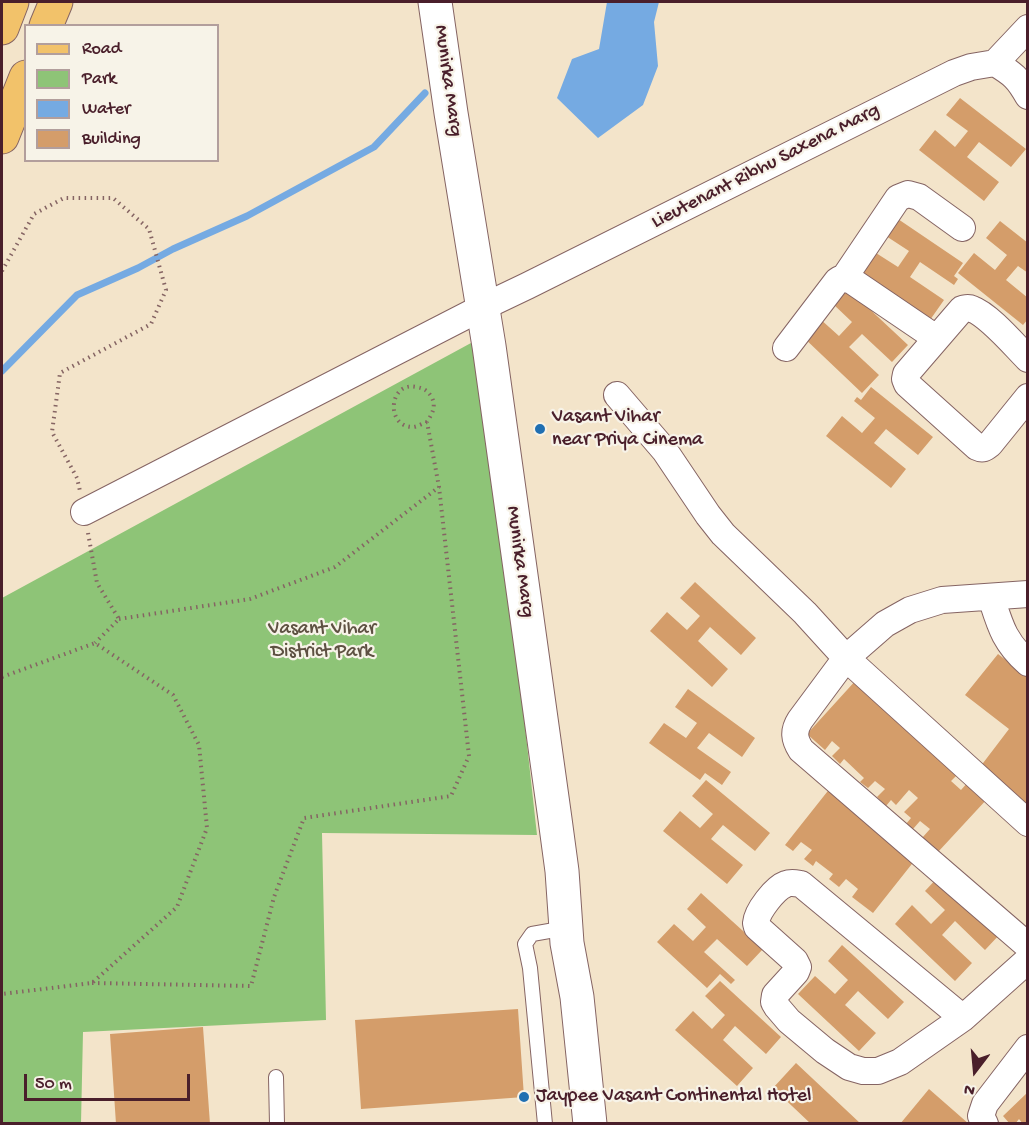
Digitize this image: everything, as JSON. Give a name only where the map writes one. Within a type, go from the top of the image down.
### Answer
[{"type":"main road","points":[[2,28],[12,2]]},
{"type":"main road","points":[[47,24],[56,2]]},
{"type":"main road","points":[[2,137],[24,82]]},
{"type":"street","name":"Munirka Marg","points":[[435,2],[455,136],[490,304],[549,679],[577,915],[607,1124]]},
{"type":"street","name":"Munirka Marg","points":[[453,2],[562,872],[567,943],[577,997],[590,1124]]},
{"type":"street","points":[[1028,28],[995,63],[1010,72],[1020,82],[1028,96]]},
{"type":"street","name":"Lieutenant Ribhu Saxena Marg","points":[[84,512],[490,304],[954,73],[971,67],[995,63]]},
{"type":"street","points":[[786,348],[837,281],[844,278],[898,198],[908,194],[919,197],[962,228]]},
{"type":"street","points":[[844,278],[852,281],[936,338]]},
{"type":"street","points":[[1024,411],[990,444],[981,449],[924,400],[907,384],[905,379],[936,338],[963,309],[968,308],[974,309],[998,328],[1028,359]]},
{"type":"street","points":[[617,395],[665,451],[723,534],[805,613],[846,658],[1028,823]]},
{"type":"street","points":[[1028,594],[942,600],[910,610],[885,624],[846,658],[796,727],[795,735],[801,750],[1028,946]]},
{"type":"street","points":[[991,597],[1002,632],[1008,643],[1028,663]]},
{"type":"street","points":[[963,1018],[801,884],[792,882],[778,888],[759,913],[756,923],[758,927],[795,961],[798,967],[775,995],[774,1002],[777,1007],[789,1021],[818,1046],[849,1067],[862,1071],[878,1071],[900,1062],[963,1018],[1028,960]]},
{"type":"street","points":[[985,1124],[981,1116],[986,1104],[1028,1048]]},
{"type":"lane","points":[[545,1124],[530,968],[525,944],[532,934],[566,928]]},
{"type":"lane","points":[[276,1077],[277,1124]]},
{"type":"path","points":[[2,271],[34,214],[64,198],[113,198],[149,229],[165,290],[151,324],[60,374],[52,432],[77,478],[97,583],[118,619]]},
{"type":"path","points":[[2,994],[92,983],[251,986],[274,897],[304,818],[451,796],[469,756],[439,486],[427,422],[434,410],[432,397],[425,389],[411,386],[401,390],[393,400],[394,412],[401,423],[413,427],[427,422]]},
{"type":"path","points":[[2,677],[95,643],[118,619],[250,599],[335,567],[439,486]]},
{"type":"path","points":[[92,983],[177,907],[207,828],[199,745],[173,695],[95,643]]},
{"type":"green space","name":"Vasant Vihar District Park","points":[[482,337],[537,835],[322,833],[326,1020],[83,1032],[81,1123],[2,1124],[2,598]]},
{"type":"water","points":[[607,2],[659,2],[654,22],[658,66],[643,105],[598,138],[557,98],[572,59],[599,49]]},
{"type":"building","points":[[960,98],[1026,149],[1011,167],[979,142],[967,157],[999,182],[984,201],[919,150],[935,130],[955,147],[968,131],[946,115]]},
{"type":"building","points":[[898,219],[963,263],[954,276],[958,279],[954,285],[920,262],[910,277],[944,300],[930,320],[861,273],[876,253],[898,267],[909,251],[886,236]]},
{"type":"building","points":[[1000,221],[1028,243],[1028,273],[1018,266],[1006,280],[1028,298],[1028,319],[1023,325],[958,273],[974,253],[995,270],[1007,255],[986,238]]},
{"type":"building","points":[[847,288],[908,345],[892,362],[862,334],[849,347],[879,375],[862,393],[802,336],[819,318],[839,336],[852,322],[832,303]]},
{"type":"building","points":[[871,387],[933,437],[918,455],[886,429],[874,443],[906,469],[891,488],[826,436],[842,416],[862,433],[875,418],[854,401],[857,397],[861,400]]},
{"type":"building","points":[[695,582],[756,638],[741,655],[710,627],[698,641],[728,669],[712,687],[650,631],[667,612],[687,630],[700,616],[680,598]]},
{"type":"building","points":[[998,654],[1028,677],[1028,802],[1024,807],[977,771],[1009,729],[965,695]]},
{"type":"building","points":[[857,679],[960,772],[951,781],[961,790],[969,781],[988,798],[938,852],[922,838],[930,829],[920,821],[913,829],[906,824],[911,818],[904,812],[918,798],[909,790],[896,805],[891,800],[886,806],[877,797],[885,789],[875,781],[868,788],[860,782],[864,778],[844,759],[840,764],[832,756],[840,748],[832,741],[825,750],[807,734]]},
{"type":"building","points":[[688,689],[755,738],[742,757],[709,733],[697,748],[731,772],[722,785],[705,773],[700,780],[649,743],[664,723],[686,738],[697,723],[675,707]]},
{"type":"building","points":[[706,780],[770,833],[755,851],[723,825],[711,839],[743,865],[727,884],[663,831],[680,811],[700,828],[713,814],[692,796]]},
{"type":"building","points":[[831,787],[919,855],[873,913],[852,897],[858,889],[846,879],[839,887],[829,879],[833,874],[816,861],[813,866],[804,859],[812,850],[801,842],[793,851],[785,845]]},
{"type":"building","points":[[940,875],[1001,933],[985,950],[955,921],[942,935],[972,963],[955,981],[895,924],[912,905],[931,924],[945,910],[925,891]]},
{"type":"building","points":[[701,893],[763,949],[747,966],[717,939],[704,952],[735,980],[731,984],[720,974],[707,988],[657,942],[674,924],[693,941],[706,927],[687,909]]},
{"type":"building","points":[[842,945],[904,1002],[888,1019],[858,991],[845,1005],[876,1033],[859,1051],[798,994],[815,976],[835,994],[848,980],[828,961]]},
{"type":"building","points":[[720,981],[781,1037],[766,1054],[735,1026],[723,1040],[753,1068],[737,1086],[675,1030],[693,1011],[712,1029],[725,1015],[705,996]]},
{"type":"building","points":[[518,1009],[524,1097],[361,1109],[355,1020]]},
{"type":"building","points":[[203,1027],[210,1124],[116,1124],[110,1034]]},
{"type":"building","points":[[796,1063],[861,1124],[811,1124],[773,1088]]},
{"type":"building","points":[[929,1089],[969,1124],[900,1124]]},
{"type":"building","points":[[1028,1092],[1028,1124],[1023,1124],[1019,1119],[1015,1124],[1010,1124],[1003,1116]]},
{"type":"waterway","points":[[2,371],[77,295],[247,216],[374,147],[425,93]]},
{"type":"place","name":"Vasant Vihar near Priya Cinema","points":[[540,429]]},
{"type":"place","name":"Jaypee Vasant Continental Hotel","points":[[524,1097]]}]
